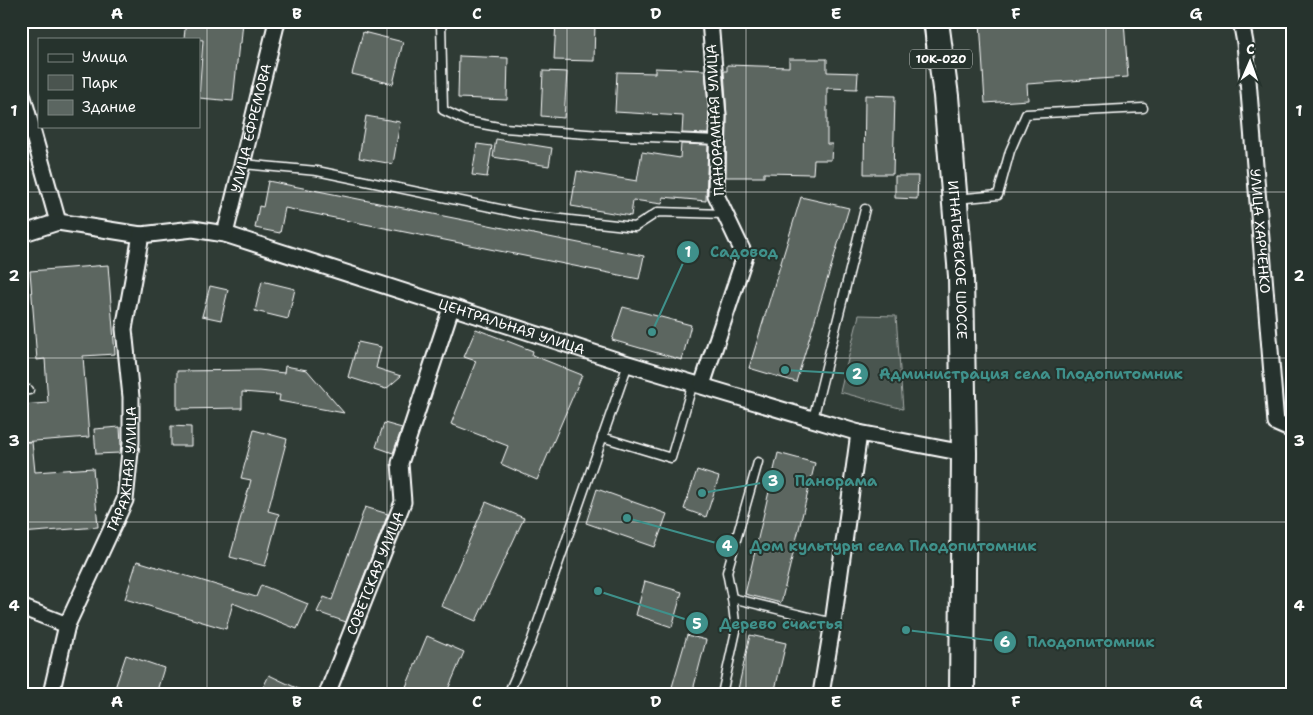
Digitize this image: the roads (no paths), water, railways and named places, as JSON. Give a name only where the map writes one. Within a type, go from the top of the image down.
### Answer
[{"type":"main road","name":"ИГНАТЬЕВСКОЕ ШОССЕ","points":[[936,21],[946,96],[961,276],[964,453],[962,694]]},
{"type":"street","name":"УЛИЦА ЕФРЕМОВА","points":[[225,234],[277,21]]},
{"type":"street","name":"ПАНОРАМНАЯ УЛИЦА","points":[[698,384],[745,256],[716,195],[718,116],[710,21]]},
{"type":"street","name":"УЛИЦА ХАРЧЕНКО","points":[[1241,21],[1245,44],[1276,423],[1292,430]]},
{"type":"street","points":[[21,90],[58,222],[21,234]]},
{"type":"street","name":"ЦЕНТРАЛЬНАЯ УЛИЦА","points":[[58,222],[141,235],[193,229],[225,234],[628,364],[859,433],[964,453]]},
{"type":"street","name":"ГАРАЖНАЯ УЛИЦА","points":[[51,694],[67,625],[125,500],[131,442],[131,406],[124,329],[141,235]]},
{"type":"street","name":"СОВЕТСКАЯ УЛИЦА","points":[[327,694],[403,502],[400,463],[452,308]]},
{"type":"street","points":[[821,694],[859,433]]},
{"type":"street","points":[[21,607],[67,625]]},
{"type":"lane","points":[[441,21],[443,110],[466,121],[504,128],[543,131],[718,140]]},
{"type":"lane","points":[[954,199],[998,195],[1010,152],[1026,114],[1143,108]]},
{"type":"lane","points":[[243,164],[317,172],[534,216],[635,227],[658,212],[725,214]]},
{"type":"lane","points":[[813,419],[865,209]]},
{"type":"lane","points":[[508,694],[531,642],[628,364]]},
{"type":"lane","points":[[602,437],[671,458],[698,384]]},
{"type":"lane","points":[[722,694],[736,630],[727,572],[758,462]]},
{"type":"lane","points":[[732,598],[832,623]]},
{"type":"place","name":"Садовод","points":[[652,332]]},
{"type":"place","name":"Администрация села Плодопитомник","points":[[785,370]]},
{"type":"place","name":"Панорама","points":[[702,493]]},
{"type":"place","name":"Дом культуры села Плодопитомник","points":[[627,518]]},
{"type":"place","name":"Дерево счастья","points":[[598,591]]},
{"type":"place","name":"Плодопитомник","points":[[906,630]]}]
